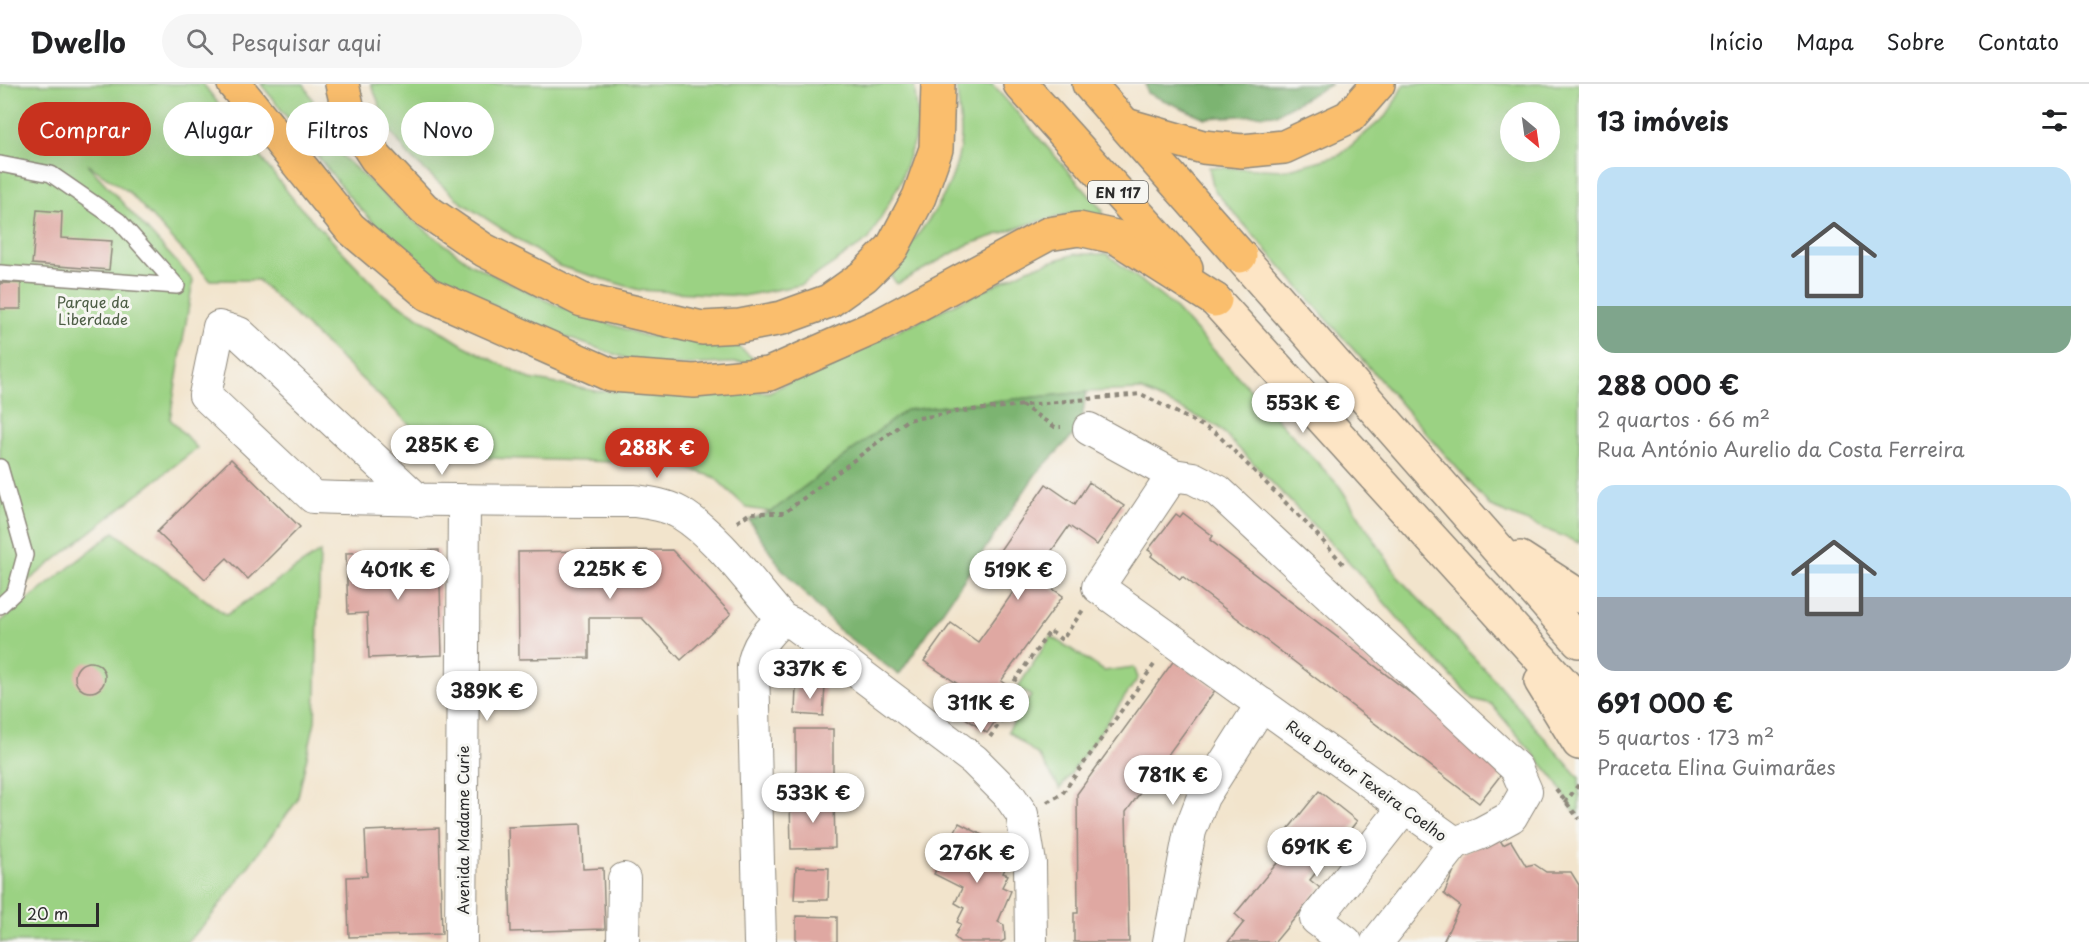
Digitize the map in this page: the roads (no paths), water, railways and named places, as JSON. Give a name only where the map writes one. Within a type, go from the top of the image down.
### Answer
[{"type":"highway","points":[[234,84],[350,228],[428,294],[611,375],[694,381],[769,374],[882,324],[1048,234],[1079,229],[1116,237],[1215,300]]},
{"type":"highway","points":[[342,84],[350,118],[376,158],[424,208],[484,250],[582,300],[702,328],[740,326],[782,318],[829,301],[864,276],[892,248],[919,197],[936,149],[938,84]]},
{"type":"highway","name":"EN 117","points":[[1020,84],[1215,300]]},
{"type":"highway","name":"EN 117","points":[[1089,84],[1240,256]]},
{"type":"highway","points":[[1126,125],[1203,147],[1242,151],[1284,147],[1349,117],[1378,84]]},
{"type":"main road","points":[[1240,256],[1579,641]]},
{"type":"main road","points":[[1215,300],[1579,701]]},
{"type":"main road","points":[[1483,533],[1579,596]]},
{"type":"main road","points":[[1504,620],[1579,743]]},
{"type":"street","points":[[419,501],[239,333],[219,327],[205,395],[313,497],[419,501],[635,501],[660,504],[679,512],[712,540],[782,619],[813,639],[974,760],[1008,794],[1022,814],[1030,863],[1031,942]]},
{"type":"street","name":"Rua Doutor Texeira Coelho","points":[[1089,429],[1173,476],[1193,478],[1227,499],[1516,768],[1526,791],[1511,817],[1482,833],[1455,843],[1098,587],[1173,476]]},
{"type":"street","name":"Avenida Madame Curie","points":[[461,942],[464,501]]},
{"type":"street","points":[[760,942],[753,667],[755,652],[761,640],[782,619]]},
{"type":"street","points":[[1169,942],[1190,831],[1203,797],[1262,704]]},
{"type":"street","points":[[1347,942],[1316,919],[1405,806]]},
{"type":"street","points":[[1377,942],[1455,843]]},
{"type":"street","points":[[622,942],[624,879]]},
{"type":"lane","points":[[0,164],[51,174],[119,221],[177,286],[0,273]]},
{"type":"lane","points":[[0,467],[25,555],[15,592],[0,606]]},
{"type":"park label","name":"Parque da Liberdade","points":[[93,310]]}]
